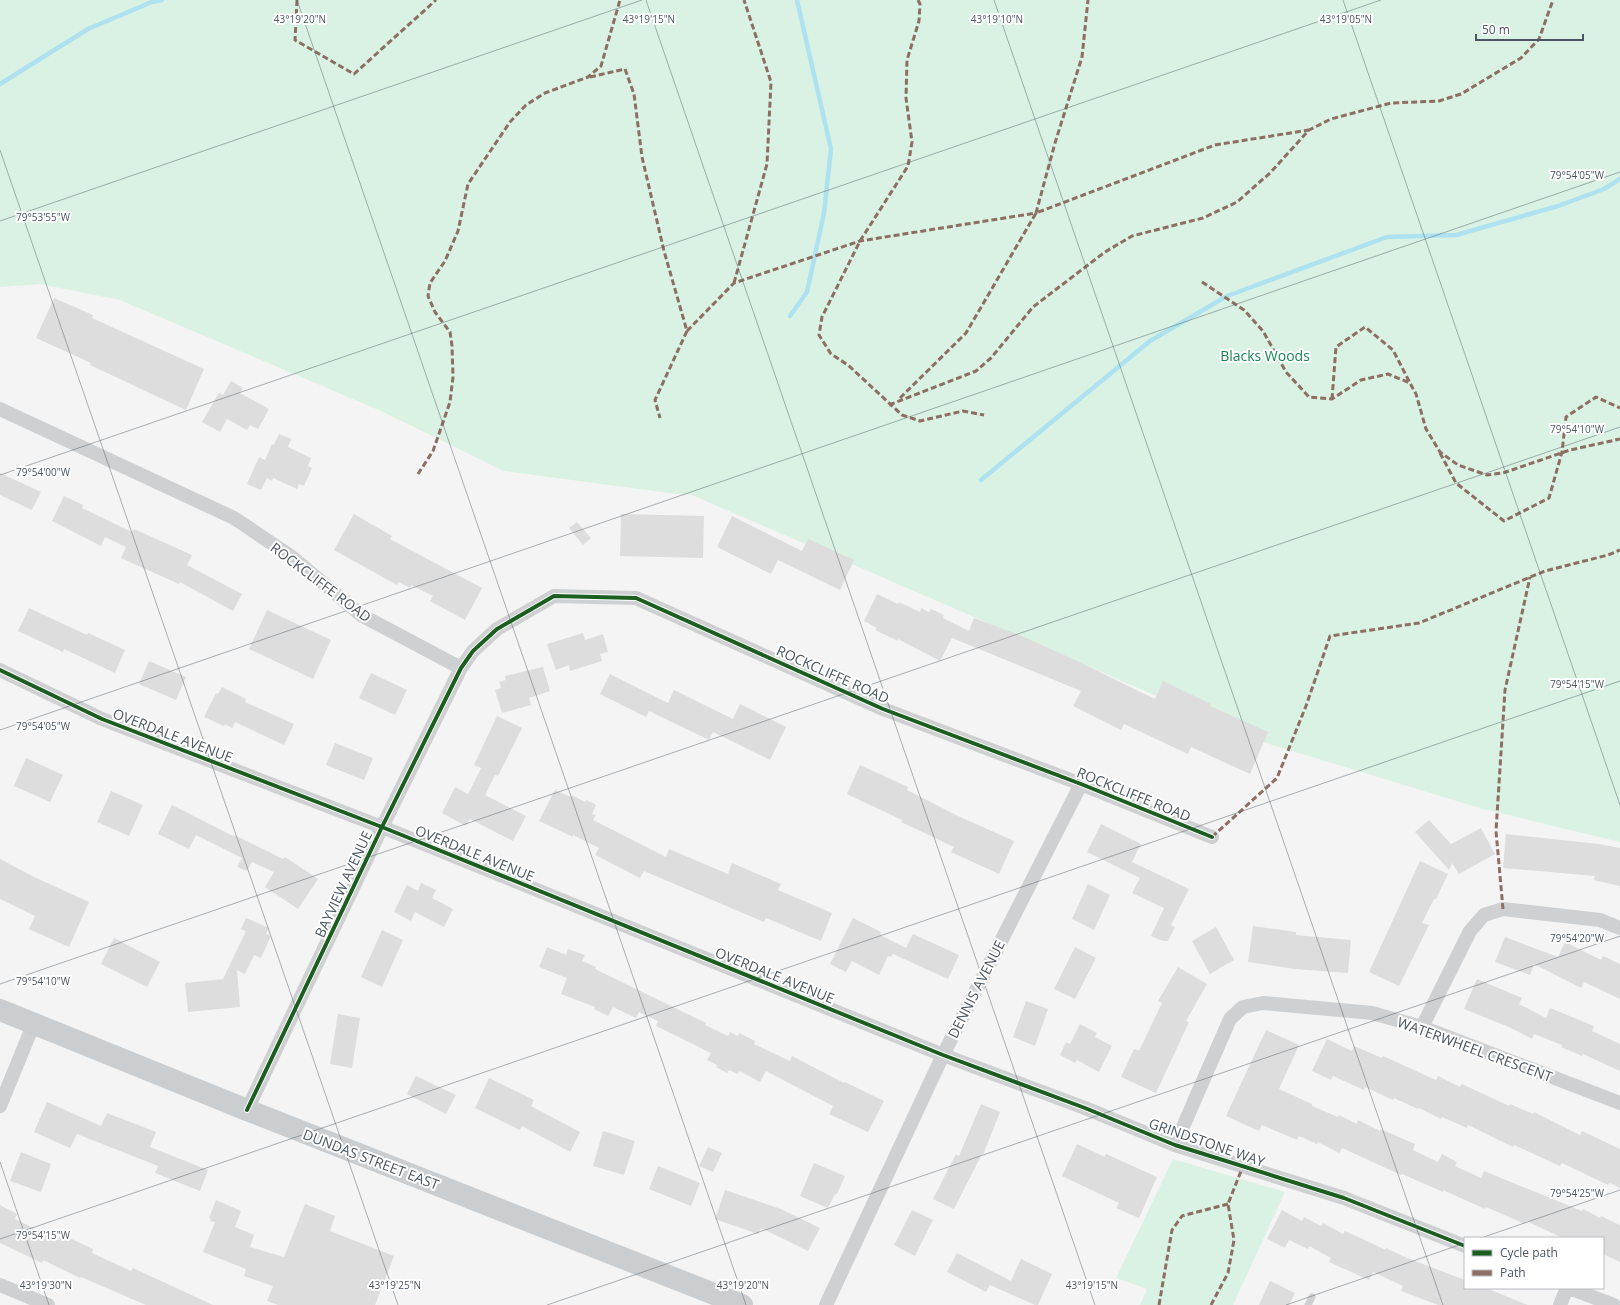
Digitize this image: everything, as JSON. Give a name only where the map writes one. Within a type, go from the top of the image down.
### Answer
[{"type":"main road","name":"DUNDAS STREET EAST","points":[[0,1010],[247,1110],[742,1305]]},
{"type":"street","name":"ROCKCLIFFE ROAD","points":[[0,409],[234,518],[292,557],[361,615],[461,668],[473,651],[497,629],[554,596],[636,598],[883,709],[1081,784],[1212,837]]},
{"type":"street","name":"BAYVIEW AVENUE","points":[[247,1110],[382,827],[461,668]]},
{"type":"street","name":"OVERDALE AVENUE","points":[[0,670],[102,719],[382,827],[943,1054]]},
{"type":"street","name":"DENNIS AVENUE","points":[[826,1305],[943,1054],[1081,784]]},
{"type":"street","points":[[1422,1027],[1470,930],[1484,915],[1503,909],[1600,920],[1620,928]]},
{"type":"street","name":"WATERWHEEL CRESCENT","points":[[1175,1145],[1230,1019],[1243,1006],[1263,1003],[1372,1013],[1422,1027],[1620,1103]]},
{"type":"street","points":[[0,1106],[34,1023]]},
{"type":"street","name":"GRINDSTONE WAY","points":[[943,1054],[1085,1108],[1175,1145],[1344,1198],[1464,1246]]},
{"type":"street","points":[[0,1285],[48,1305]]},
{"type":"street","points":[[1560,1305],[1568,1289]]},
{"type":"street","points":[[1571,1289],[1614,1305]]},
{"type":"lane","points":[[1308,1305],[1312,1296]]},
{"type":"green space","name":"Blacks Woods","points":[[0,0],[1620,0],[1620,842],[1483,809],[1263,742],[692,495],[504,471],[381,411],[120,300],[40,284],[0,287]]},
{"type":"green space","points":[[1173,1159],[1285,1192],[1233,1305],[1140,1305],[1147,1289],[1116,1278]]},
{"type":"building","points":[[54,298],[93,315],[92,318],[204,369],[186,410],[90,365],[91,363],[36,338]]},
{"type":"building","points":[[231,381],[243,388],[240,393],[269,409],[258,429],[250,425],[247,430],[227,419],[220,432],[202,422],[219,393],[223,395]]},
{"type":"building","points":[[279,434],[291,439],[288,447],[311,458],[308,466],[312,468],[304,486],[299,484],[297,489],[273,478],[272,481],[267,478],[261,490],[247,484],[259,457],[265,460],[272,444],[274,445]]},
{"type":"building","points":[[0,473],[41,492],[32,510],[0,495]]},
{"type":"building","points":[[64,496],[83,505],[82,508],[132,532],[134,529],[192,555],[187,565],[242,594],[233,611],[180,582],[179,584],[121,558],[126,547],[105,537],[101,546],[52,521]]},
{"type":"building","points":[[354,514],[392,536],[390,539],[482,588],[465,620],[430,601],[433,596],[411,585],[410,588],[399,582],[397,585],[334,550]]},
{"type":"building","points":[[621,514],[704,516],[703,558],[620,556]]},
{"type":"building","points":[[732,516],[802,551],[808,539],[854,560],[840,590],[778,560],[771,574],[717,547]]},
{"type":"building","points":[[577,522],[591,538],[583,545],[569,528]]},
{"type":"building","points":[[877,594],[920,612],[921,608],[929,612],[931,609],[944,615],[943,618],[969,631],[974,618],[1017,634],[1155,699],[1163,681],[1211,704],[1210,706],[1268,732],[1250,774],[1191,747],[1188,754],[1124,724],[1121,730],[1073,706],[1081,691],[952,638],[940,661],[898,639],[898,641],[875,630],[877,628],[864,621]]},
{"type":"building","points":[[29,608],[87,635],[88,633],[125,650],[115,673],[64,649],[63,652],[18,631]]},
{"type":"building","points":[[267,610],[331,640],[313,679],[249,649]]},
{"type":"building","points":[[583,633],[585,640],[603,634],[608,652],[600,654],[602,661],[570,671],[569,665],[556,670],[547,644]]},
{"type":"building","points":[[149,661],[186,677],[176,700],[139,684]]},
{"type":"building","points":[[543,667],[550,691],[529,698],[531,705],[502,713],[495,690],[501,688],[499,682],[506,680],[505,676]]},
{"type":"building","points":[[371,673],[407,690],[395,715],[359,698]]},
{"type":"building","points":[[610,674],[668,703],[674,690],[733,719],[740,704],[786,727],[770,760],[713,732],[709,740],[649,711],[646,717],[600,694]]},
{"type":"building","points":[[222,687],[246,699],[245,702],[294,724],[284,745],[235,722],[232,728],[204,717],[216,693],[218,694]]},
{"type":"building","points":[[497,716],[522,728],[498,776],[495,775],[485,795],[526,816],[513,841],[470,819],[466,826],[442,813],[455,787],[468,794],[481,768],[474,765]]},
{"type":"building","points":[[335,743],[373,758],[364,780],[326,765]]},
{"type":"building","points":[[26,758],[63,775],[50,802],[14,786]]},
{"type":"building","points":[[860,765],[908,787],[907,790],[958,816],[1014,841],[999,874],[951,852],[954,847],[847,794]]},
{"type":"building","points":[[555,790],[571,797],[572,795],[585,802],[587,800],[596,805],[592,814],[596,815],[593,820],[666,857],[669,849],[728,874],[732,863],[781,884],[778,890],[832,913],[821,941],[766,918],[764,922],[644,871],[640,878],[595,855],[599,848],[539,821]]},
{"type":"building","points":[[111,791],[143,805],[129,836],[97,822]]},
{"type":"building","points":[[172,805],[233,836],[234,835],[283,859],[285,857],[318,879],[298,909],[265,887],[274,872],[252,862],[247,871],[237,867],[242,858],[196,835],[189,849],[158,834]]},
{"type":"building","points":[[1429,820],[1451,844],[1481,828],[1495,854],[1459,874],[1452,863],[1449,870],[1415,832]]},
{"type":"building","points":[[1101,824],[1141,844],[1132,862],[1189,889],[1171,925],[1175,927],[1168,941],[1163,941],[1151,936],[1164,908],[1132,893],[1140,878],[1087,852]]},
{"type":"building","points":[[1506,834],[1599,844],[1620,848],[1620,886],[1594,880],[1595,876],[1503,868]]},
{"type":"building","points":[[0,859],[32,876],[89,902],[69,947],[29,929],[35,916],[0,899]]},
{"type":"building","points":[[1420,861],[1448,874],[1422,923],[1429,925],[1399,986],[1369,972]]},
{"type":"building","points":[[421,883],[436,890],[432,898],[453,909],[444,927],[415,912],[411,921],[394,912],[407,885],[418,891]]},
{"type":"building","points":[[1088,884],[1110,895],[1094,930],[1072,919]]},
{"type":"building","points":[[246,918],[269,928],[266,934],[271,936],[261,958],[254,955],[245,974],[237,970],[240,1007],[188,1012],[185,983],[223,979],[246,931],[241,929]]},
{"type":"building","points":[[853,918],[881,932],[880,935],[906,948],[913,934],[959,955],[948,979],[893,954],[891,957],[888,956],[879,975],[852,961],[846,972],[830,964]]},
{"type":"building","points":[[1253,926],[1296,932],[1296,935],[1351,940],[1348,973],[1295,969],[1248,962]]},
{"type":"building","points":[[1216,927],[1234,960],[1210,974],[1192,941]]},
{"type":"building","points":[[382,930],[403,940],[382,987],[361,977]]},
{"type":"building","points":[[1505,937],[1558,957],[1565,942],[1601,960],[1603,956],[1620,964],[1620,999],[1584,982],[1581,988],[1534,964],[1530,975],[1495,962]]},
{"type":"building","points":[[114,938],[160,962],[147,987],[101,964]]},
{"type":"building","points":[[547,947],[566,955],[568,949],[585,955],[582,961],[596,967],[595,969],[706,1023],[705,1025],[728,1036],[730,1032],[738,1036],[739,1033],[755,1041],[754,1044],[790,1061],[792,1056],[844,1083],[845,1082],[884,1101],[868,1132],[829,1114],[833,1106],[766,1071],[760,1082],[739,1071],[738,1074],[729,1070],[727,1073],[716,1067],[717,1065],[707,1060],[711,1053],[656,1026],[658,1021],[639,1012],[636,1018],[613,1007],[608,1016],[594,1009],[595,1007],[561,994],[567,978],[539,967]]},
{"type":"building","points":[[1075,947],[1096,958],[1075,999],[1054,989]]},
{"type":"building","points":[[1178,967],[1207,984],[1186,1021],[1189,1022],[1156,1093],[1121,1077],[1134,1049],[1139,1051],[1162,1003],[1158,1001]]},
{"type":"building","points":[[1477,979],[1522,998],[1519,1004],[1546,1018],[1550,1008],[1594,1026],[1592,1031],[1620,1044],[1620,1071],[1583,1054],[1582,1056],[1561,1047],[1562,1045],[1534,1034],[1532,1039],[1509,1027],[1464,1009]]},
{"type":"building","points":[[1026,1001],[1048,1009],[1035,1046],[1013,1037]]},
{"type":"building","points":[[338,1014],[360,1018],[352,1068],[330,1064]]},
{"type":"building","points":[[1080,1024],[1097,1033],[1095,1037],[1112,1046],[1099,1072],[1077,1060],[1075,1063],[1060,1055],[1066,1042],[1070,1044]]},
{"type":"building","points":[[1266,1030],[1299,1045],[1279,1089],[1312,1104],[1312,1106],[1338,1117],[1339,1115],[1357,1124],[1358,1120],[1380,1131],[1380,1129],[1415,1144],[1413,1150],[1438,1162],[1442,1154],[1457,1162],[1455,1166],[1481,1178],[1484,1171],[1582,1211],[1583,1209],[1600,1218],[1601,1216],[1620,1225],[1620,1262],[1604,1254],[1604,1237],[1561,1237],[1526,1221],[1525,1224],[1486,1207],[1485,1209],[1443,1190],[1443,1192],[1402,1174],[1401,1175],[1342,1148],[1339,1153],[1318,1142],[1317,1144],[1299,1136],[1297,1140],[1262,1125],[1259,1131],[1226,1116]]},
{"type":"building","points":[[1327,1039],[1352,1051],[1354,1046],[1382,1058],[1383,1056],[1436,1080],[1438,1076],[1460,1087],[1462,1084],[1509,1106],[1510,1104],[1533,1114],[1534,1112],[1580,1135],[1582,1131],[1620,1149],[1620,1188],[1610,1183],[1608,1185],[1562,1163],[1560,1166],[1514,1145],[1513,1147],[1468,1125],[1467,1128],[1442,1117],[1441,1119],[1394,1098],[1393,1100],[1365,1087],[1364,1090],[1333,1076],[1331,1080],[1312,1071]]},
{"type":"building","points":[[416,1076],[456,1095],[446,1114],[407,1094]]},
{"type":"building","points":[[489,1078],[534,1100],[531,1106],[580,1132],[570,1152],[522,1126],[520,1130],[475,1108]]},
{"type":"building","points":[[47,1102],[101,1126],[107,1113],[156,1132],[150,1147],[208,1170],[200,1191],[155,1173],[158,1166],[77,1134],[70,1148],[34,1132]]},
{"type":"building","points":[[981,1104],[1000,1112],[983,1155],[982,1154],[954,1209],[933,1199],[956,1154],[959,1156]]},
{"type":"building","points":[[603,1131],[635,1141],[624,1175],[593,1166]]},
{"type":"building","points":[[1077,1144],[1105,1157],[1106,1154],[1157,1177],[1139,1218],[1116,1208],[1119,1203],[1062,1176]]},
{"type":"building","points":[[708,1147],[722,1153],[713,1172],[699,1166]]},
{"type":"building","points":[[21,1152],[51,1164],[41,1192],[10,1181]]},
{"type":"building","points":[[814,1163],[845,1176],[837,1194],[835,1194],[828,1208],[800,1196]]},
{"type":"building","points":[[658,1166],[700,1183],[691,1206],[649,1189]]},
{"type":"building","points":[[725,1190],[781,1209],[820,1228],[808,1251],[761,1228],[758,1234],[715,1219]]},
{"type":"building","points":[[216,1200],[241,1211],[235,1227],[254,1235],[250,1247],[284,1257],[305,1204],[335,1216],[330,1231],[394,1256],[375,1305],[278,1305],[267,1301],[273,1286],[244,1276],[246,1269],[203,1252],[215,1222],[210,1221],[211,1219],[209,1218]]},
{"type":"building","points":[[0,1205],[17,1214],[15,1219],[58,1240],[61,1234],[93,1249],[92,1253],[131,1271],[133,1268],[213,1305],[146,1305],[81,1277],[80,1278],[43,1260],[42,1263],[0,1243]]},
{"type":"building","points":[[912,1210],[933,1220],[915,1256],[894,1245]]},
{"type":"building","points":[[1282,1210],[1302,1221],[1304,1217],[1321,1226],[1323,1223],[1343,1234],[1345,1231],[1386,1250],[1386,1248],[1407,1258],[1464,1280],[1464,1289],[1488,1289],[1528,1305],[1438,1305],[1401,1291],[1403,1286],[1373,1272],[1369,1280],[1329,1262],[1331,1258],[1309,1246],[1308,1249],[1289,1240],[1285,1248],[1267,1239]]},
{"type":"building","points":[[957,1253],[1011,1281],[1021,1259],[1052,1274],[1038,1305],[1035,1305],[990,1285],[986,1292],[947,1272]]},
{"type":"building","points":[[1270,1281],[1295,1293],[1289,1305],[1259,1305]]},
{"type":"waterway","points":[[0,84],[88,29],[152,2],[162,0]]},
{"type":"waterway","points":[[790,316],[807,292],[824,213],[831,149],[797,0]]},
{"type":"waterway","points":[[981,480],[1150,341],[1227,296],[1387,237],[1456,235],[1558,206],[1604,189],[1620,179]]},
{"type":"marked path","points":[[297,0],[295,40],[354,74],[436,0]]},
{"type":"marked path","points":[[418,474],[433,451],[450,402],[453,377],[450,332],[435,312],[428,296],[430,283],[445,261],[458,231],[468,184],[510,122],[526,105],[545,93],[588,77],[601,66],[620,0]]},
{"type":"marked path","points":[[734,283],[767,164],[771,82],[744,0]]},
{"type":"marked path","points":[[918,0],[920,4],[919,21],[907,60],[906,98],[912,142],[908,166],[860,241],[822,317],[819,335],[831,354],[848,365],[902,415],[920,421],[963,411],[984,415]]},
{"type":"marked path","points":[[687,331],[734,283],[860,241],[1036,213],[1055,143],[1082,57],[1088,0]]},
{"type":"marked path","points":[[889,405],[976,371],[991,358],[1033,307],[1105,252],[1132,236],[1203,218],[1237,202],[1270,173],[1309,130],[1331,119],[1391,103],[1439,101],[1461,94],[1521,58],[1539,39],[1553,0]]},
{"type":"marked path","points":[[590,77],[625,69],[634,94],[642,157],[664,251],[687,331],[655,400],[660,418]]},
{"type":"marked path","points":[[900,398],[966,333],[1036,213],[1215,145],[1309,130]]},
{"type":"marked path","points":[[1202,282],[1244,310],[1263,331],[1286,372],[1309,397],[1332,399],[1361,380],[1388,374],[1410,383],[1416,394],[1426,429],[1440,452],[1458,465],[1487,475],[1503,473],[1570,450],[1620,439]]},
{"type":"marked path","points":[[1332,399],[1336,347],[1365,327],[1393,350],[1410,383]]},
{"type":"marked path","points":[[1440,453],[1456,483],[1504,521],[1549,498],[1562,452],[1566,417],[1596,397],[1620,408]]},
{"type":"marked path","points":[[1212,837],[1277,778],[1306,706],[1330,636],[1419,623],[1545,571],[1608,555],[1620,550]]},
{"type":"marked path","points":[[1503,909],[1496,831],[1505,690],[1530,577]]},
{"type":"marked path","points":[[1211,1305],[1228,1273],[1234,1240],[1228,1204],[1243,1166]]},
{"type":"marked path","points":[[1159,1305],[1172,1230],[1182,1216],[1228,1204]]},
{"type":"cycle path","points":[[247,1110],[382,827],[461,668],[473,651],[497,629],[554,596],[636,598],[883,709],[1081,784],[1212,837]]},
{"type":"cycle path","points":[[0,670],[102,719],[382,827],[943,1055],[1085,1108],[1175,1145],[1344,1198],[1464,1246]]}]
